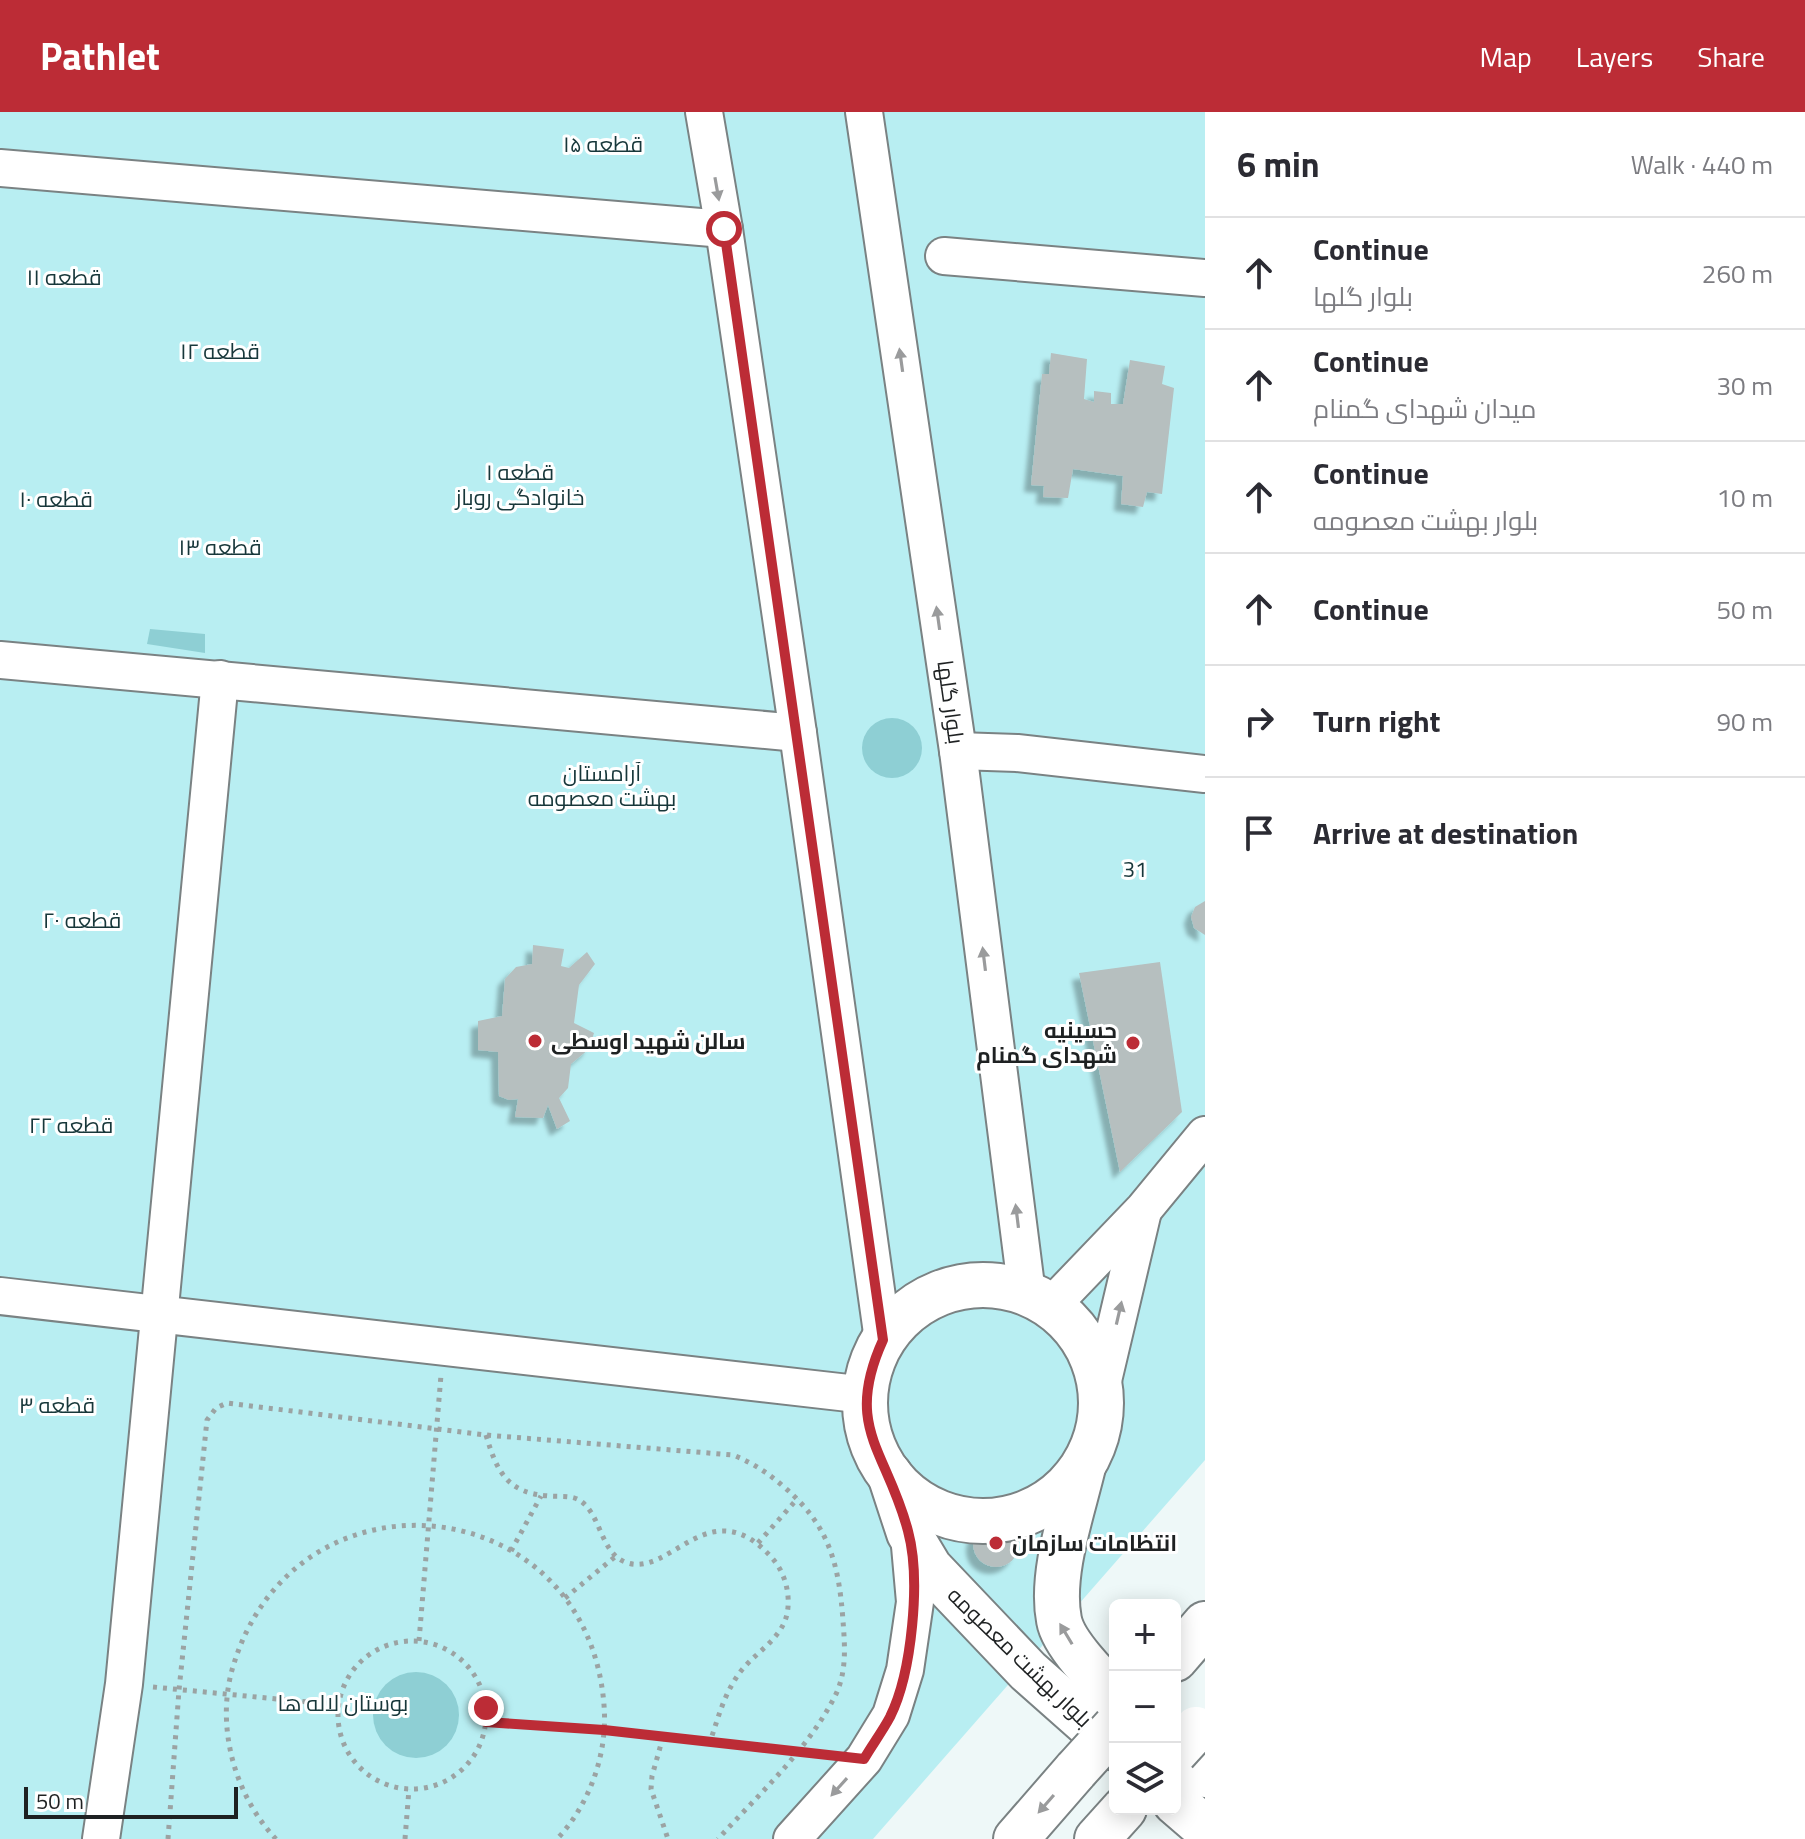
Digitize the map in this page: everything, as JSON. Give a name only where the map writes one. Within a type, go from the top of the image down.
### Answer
[{"type":"main road","points":[[974,1285],[1001,1287],[1039,1300],[1075,1329],[1092,1357],[1101,1389],[1099,1430],[1084,1467],[1063,1492],[1036,1510],[1005,1520],[973,1522],[942,1514],[913,1498],[890,1475],[875,1451],[867,1423],[866,1395],[871,1366],[883,1340],[901,1319],[922,1302],[947,1291],[974,1285]]},
{"type":"main road","name":"بلوار بهشت معصومه","points":[[1084,1467],[1058,1574],[1059,1623],[1088,1669],[1109,1688]]},
{"type":"main road","name":"بلوار بهشت معصومه","points":[[890,1475],[909,1533],[930,1568],[1028,1671],[1109,1743]]},
{"type":"main road","points":[[1181,1652],[1205,1624]]},
{"type":"main road","points":[[1016,1839],[1109,1734]]},
{"type":"main road","points":[[1188,1737],[1205,1775]]},
{"type":"main road","points":[[1181,1807],[1205,1828]]},
{"type":"lane","points":[[704,112],[798,733],[883,1340]]},
{"type":"lane","name":"بلوار گلها","points":[[864,112],[1039,1300]]},
{"type":"lane","points":[[0,168],[724,229]]},
{"type":"lane","points":[[944,256],[1205,278]]},
{"type":"lane","points":[[0,660],[798,733]]},
{"type":"lane","points":[[101,1839],[124,1684],[220,679]]},
{"type":"lane","points":[[958,751],[1017,753],[1205,774]]},
{"type":"lane","points":[[1039,1300],[1144,1209],[1205,1135]]},
{"type":"lane","points":[[1101,1389],[1144,1209]]},
{"type":"lane","points":[[0,1296],[866,1395]]},
{"type":"lane","points":[[792,1839],[864,1759],[891,1715],[905,1670],[915,1602],[909,1533]]},
{"type":"path","points":[[419,1641],[444,1346]]},
{"type":"path","points":[[168,1839],[179,1690],[207,1420],[216,1408],[227,1403],[486,1435],[733,1455],[751,1462],[798,1498],[821,1526],[831,1548],[842,1603],[843,1674],[835,1696],[810,1736],[718,1839]]},
{"type":"path","points":[[486,1435],[492,1457],[505,1480],[523,1493],[577,1498],[588,1508],[616,1556],[629,1564],[643,1563],[722,1529],[758,1543],[775,1561],[784,1577],[788,1595],[787,1616],[769,1643],[739,1672],[724,1698],[710,1742]]},
{"type":"path","points":[[511,1551],[541,1496]]},
{"type":"path","points":[[758,1543],[798,1498]]},
{"type":"path","points":[[276,1839],[261,1823],[237,1775],[226,1724],[228,1695],[240,1643],[258,1608],[284,1577],[315,1552],[351,1535],[390,1526],[430,1525],[470,1532],[511,1551],[541,1572],[565,1598],[589,1638],[602,1678],[604,1730],[598,1767],[587,1795],[557,1839]]},
{"type":"path","points":[[565,1598],[616,1556]]},
{"type":"path","points":[[419,1641],[452,1652],[469,1667],[481,1686],[486,1722],[478,1750],[462,1769],[442,1783],[409,1789],[393,1787],[372,1777],[354,1761],[343,1741],[338,1718],[348,1677],[363,1659],[383,1646],[419,1641]]},
{"type":"path","points":[[124,1684],[339,1705]]},
{"type":"path","points":[[486,1722],[604,1730],[864,1759]]},
{"type":"path","points":[[663,1737],[651,1789],[668,1839]]},
{"type":"path","points":[[405,1839],[409,1789]]},
{"type":"green space","name":"آرامستان بهشت معصومه","points":[[0,112],[1205,112],[1205,1460],[873,1839],[0,1839]]},
{"type":"shaded area","points":[[150,629],[205,634],[205,653],[147,644]]},
{"type":"shaded area","points":[[892,718],[913,727],[922,748],[913,769],[892,778],[871,769],[862,748],[871,727]]},
{"type":"shaded area","points":[[416,1672],[440,1679],[452,1691],[459,1715],[452,1739],[440,1751],[416,1758],[392,1751],[380,1739],[373,1715],[380,1691],[392,1679]]},
{"type":"building","points":[[1051,353],[1087,359],[1084,399],[1094,402],[1094,391],[1111,393],[1111,404],[1123,404],[1130,360],[1165,366],[1162,384],[1174,388],[1162,494],[1147,492],[1143,507],[1121,504],[1123,476],[1073,469],[1068,498],[1043,497],[1044,486],[1031,485],[1042,374],[1049,374]]},
{"type":"building","points":[[1205,901],[1205,935],[1194,928],[1191,917],[1195,907]]},
{"type":"building","name":"سالن شهید اوسطی","points":[[533,945],[564,949],[561,966],[569,968],[587,952],[595,964],[579,985],[574,1023],[594,1033],[589,1049],[571,1064],[568,1088],[559,1098],[570,1121],[557,1129],[548,1105],[543,1118],[515,1117],[518,1099],[499,1096],[498,1052],[478,1050],[478,1021],[502,1016],[505,979],[516,967],[532,964]]},
{"type":"building","name":"حسینیه شهدای گمنام","points":[[1160,962],[1182,1112],[1120,1172],[1079,973]]},
{"type":"building","name":"انتظامات سازمان","points":[[996,1521],[1012,1528],[1019,1544],[1012,1560],[996,1567],[980,1560],[973,1544],[980,1528]]},
{"type":"place","name":"سالن شهید اوسطی","points":[[535,1041]]},
{"type":"place","name":"حسینیه شهدای گمنام","points":[[1133,1043]]},
{"type":"place","name":"انتظامات سازمان","points":[[996,1543]]},
{"type":"route","points":[[486,1708],[486,1722],[604,1730],[864,1759],[891,1715],[905,1670],[915,1602],[909,1533],[890,1475],[875,1451],[867,1423],[866,1395],[871,1366],[883,1340],[724,229]]},
{"type":"park label","name":"قطعه ۱۵","points":[[603,144]]},
{"type":"park label","name":"قطعه ۱۱","points":[[64,277]]},
{"type":"park label","name":"قطعه ۱۲","points":[[220,351]]},
{"type":"park label","name":"قطعه ۱ خانوادگی روباز","points":[[520,484]]},
{"type":"park label","name":"قطعه ۱۰","points":[[56,499]]},
{"type":"park label","name":"قطعه ۱۳","points":[[220,547]]},
{"type":"park label","name":"31","points":[[1135,869]]},
{"type":"park label","name":"قطعه ۲۰","points":[[82,920]]},
{"type":"park label","name":"قطعه ۲۲","points":[[71,1125]]},
{"type":"park label","name":"قطعه ۳","points":[[57,1405]]},
{"type":"park label","name":"بوستان لاله ها","points":[[343,1703]]}]
